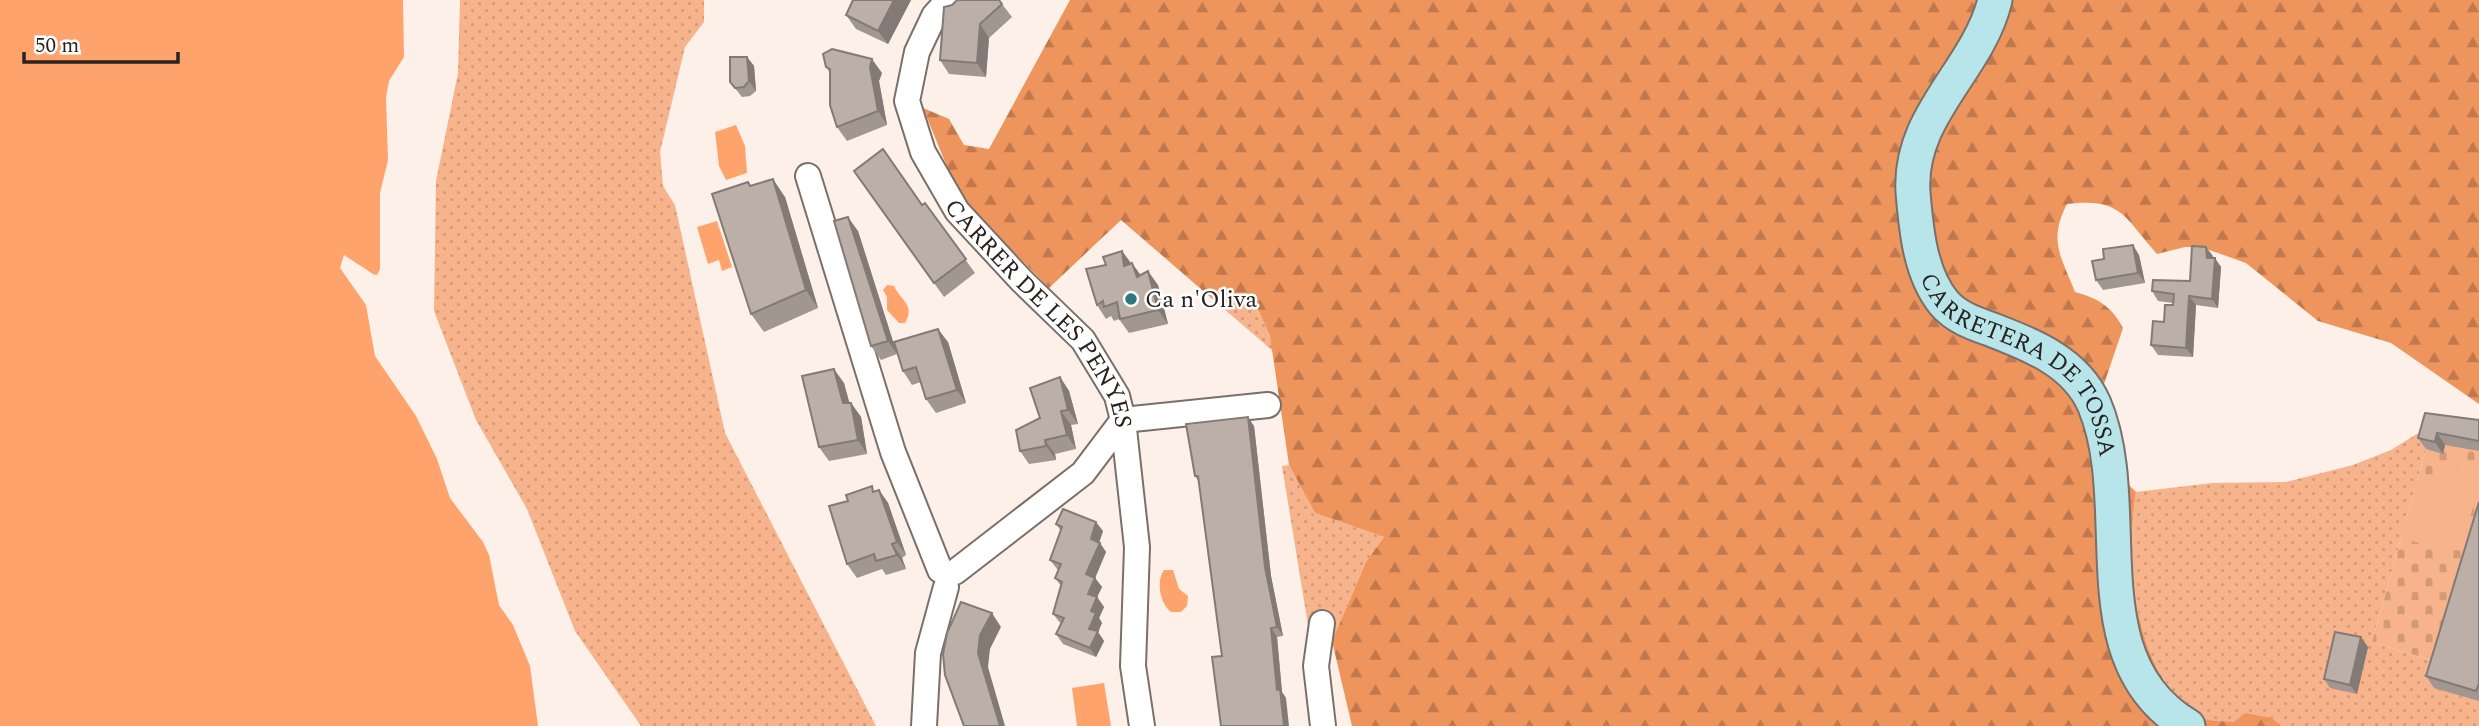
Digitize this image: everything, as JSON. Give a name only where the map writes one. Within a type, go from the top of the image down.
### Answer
[{"type":"main road","name":"CARRETERA DE TOSSA","points":[[1995,0],[1991,16],[1976,47],[1923,131],[1916,153],[1913,190],[1920,244],[1931,283],[1953,311],[1965,320],[2039,349],[2057,360],[2077,376],[2093,401],[2106,436],[2119,614],[2129,660],[2143,687],[2164,712],[2188,726]]},
{"type":"street","name":"CARRER DE LES PENYES","points":[[947,576],[1083,473],[1123,420],[1117,397],[1083,340],[1022,281],[957,211],[923,152],[907,101],[917,52],[934,16],[948,0]]},
{"type":"street","points":[[808,176],[893,452],[947,576],[928,653],[924,726]]},
{"type":"street","points":[[1142,726],[1133,666],[1137,547],[1123,420],[1268,405]]},
{"type":"street","points":[[1321,623],[1316,666],[1323,726]]},
{"type":"green space","points":[[460,0],[704,0],[704,22],[685,47],[660,152],[663,186],[675,205],[725,433],[876,726],[641,726],[575,631],[527,509],[476,420],[434,311],[436,181],[458,73]]},
{"type":"green space","points":[[1070,0],[2479,0],[2479,404],[2391,343],[2318,321],[2246,263],[2201,247],[2185,247],[2157,254],[2128,220],[2111,207],[2085,203],[2067,204],[2061,217],[2057,239],[2061,258],[2075,292],[2103,304],[2123,328],[2103,387],[2125,481],[2136,492],[2132,551],[2134,584],[2148,647],[2161,676],[2180,700],[2203,718],[2234,722],[2245,713],[2272,718],[2282,726],[1352,726],[1332,641],[1366,562],[1384,537],[1315,513],[1289,465],[1270,336],[1257,307],[1230,301],[1216,302],[1121,220],[1049,288],[959,196],[923,108],[949,119],[964,145],[989,149]]},
{"type":"green space","points":[[1230,301],[1257,307],[1270,336],[1273,351],[1216,302]]},
{"type":"green space","points":[[2433,424],[2372,642],[2479,675],[2479,726],[2282,726],[2272,718],[2223,722],[2207,720],[2199,715],[2168,685],[2154,661],[2144,634],[2133,576],[2136,492],[2212,483],[2286,482],[2353,465],[2391,450]]},
{"type":"green space","points":[[2433,424],[2479,429],[2479,675],[2372,642]]},
{"type":"green space","points":[[1289,465],[1315,513],[1384,537],[1366,562],[1332,641],[1308,625],[1282,466]]},
{"type":"green space","points":[[2479,465],[2479,485],[2461,551],[2401,539],[2417,481],[2431,483],[2438,467]]},
{"type":"shaded area","points":[[0,0],[403,0],[404,57],[389,81],[386,97],[388,160],[380,193],[380,269],[377,275],[373,274],[344,255],[340,268],[366,305],[375,356],[416,416],[437,459],[450,498],[483,542],[489,555],[499,605],[513,625],[530,666],[538,726],[0,726]]},
{"type":"shaded area","points":[[736,125],[745,146],[747,173],[726,180],[719,166],[715,132]]},
{"type":"shaded area","points":[[717,221],[732,267],[722,271],[719,260],[708,264],[697,227]]},
{"type":"shaded area","points":[[887,285],[894,286],[908,307],[905,323],[899,323],[887,310],[887,297],[883,290]]},
{"type":"shaded area","points":[[1164,570],[1173,570],[1179,589],[1188,596],[1187,606],[1181,612],[1171,612],[1162,598],[1160,580]]},
{"type":"shaded area","points":[[1104,683],[1111,726],[1077,726],[1072,688]]},
{"type":"building","points":[[853,0],[894,0],[878,31],[846,15]]},
{"type":"building","points":[[957,0],[999,0],[1002,4],[980,24],[977,63],[940,60],[944,7]]},
{"type":"building","points":[[832,49],[872,59],[870,67],[878,111],[837,127],[830,105],[830,69],[826,67],[823,54]]},
{"type":"building","points":[[730,57],[747,57],[749,81],[744,87],[735,88],[730,82]]},
{"type":"building","points":[[883,149],[922,205],[925,203],[966,259],[934,283],[854,171]]},
{"type":"building","points":[[773,179],[806,290],[751,314],[712,194],[748,182],[750,186]]},
{"type":"building","points":[[848,217],[888,341],[871,346],[834,221]]},
{"type":"building","points":[[2133,245],[2138,273],[2096,280],[2092,261],[2104,259],[2103,249]]},
{"type":"building","points":[[2192,246],[2206,247],[2207,258],[2215,258],[2212,299],[2189,296],[2186,348],[2151,345],[2153,321],[2164,322],[2165,305],[2173,305],[2174,294],[2152,291],[2153,280],[2190,281]]},
{"type":"building","name":"Ca n'Oliva","points":[[1122,251],[1124,266],[1132,263],[1137,277],[1148,271],[1158,310],[1120,319],[1117,302],[1104,307],[1103,301],[1097,305],[1086,269],[1106,265],[1103,257]]},
{"type":"building","points":[[938,329],[957,390],[926,399],[916,367],[903,371],[894,342]]},
{"type":"building","points":[[834,369],[843,403],[851,403],[858,440],[819,447],[802,376]]},
{"type":"building","points":[[1060,377],[1068,410],[1061,411],[1067,435],[1045,440],[1046,446],[1020,451],[1016,430],[1040,418],[1030,388]]},
{"type":"building","points":[[2425,413],[2479,420],[2479,441],[2437,433],[2435,442],[2418,438]]},
{"type":"building","points":[[1248,417],[1265,567],[1277,627],[1271,628],[1277,690],[1280,689],[1284,726],[1221,726],[1212,657],[1222,656],[1198,476],[1195,476],[1186,424]]},
{"type":"building","points":[[872,486],[873,492],[879,490],[897,542],[892,544],[897,555],[876,561],[874,554],[847,564],[829,506],[848,501],[846,495]]},
{"type":"building","points":[[2479,502],[2479,683],[2476,691],[2426,676]]},
{"type":"building","points":[[1063,509],[1096,522],[1091,539],[1100,543],[1086,574],[1095,578],[1088,594],[1097,597],[1091,611],[1096,613],[1089,629],[1098,631],[1090,648],[1056,634],[1064,618],[1053,614],[1062,582],[1055,578],[1061,564],[1050,560],[1062,527],[1056,524]]},
{"type":"building","points":[[961,602],[992,613],[980,635],[978,653],[1000,726],[964,726],[945,675],[943,654],[947,633]]},
{"type":"building","points":[[2335,632],[2361,637],[2350,685],[2324,679]]},
{"type":"place","name":"Ca n'Oliva","points":[[1131,299]]}]
